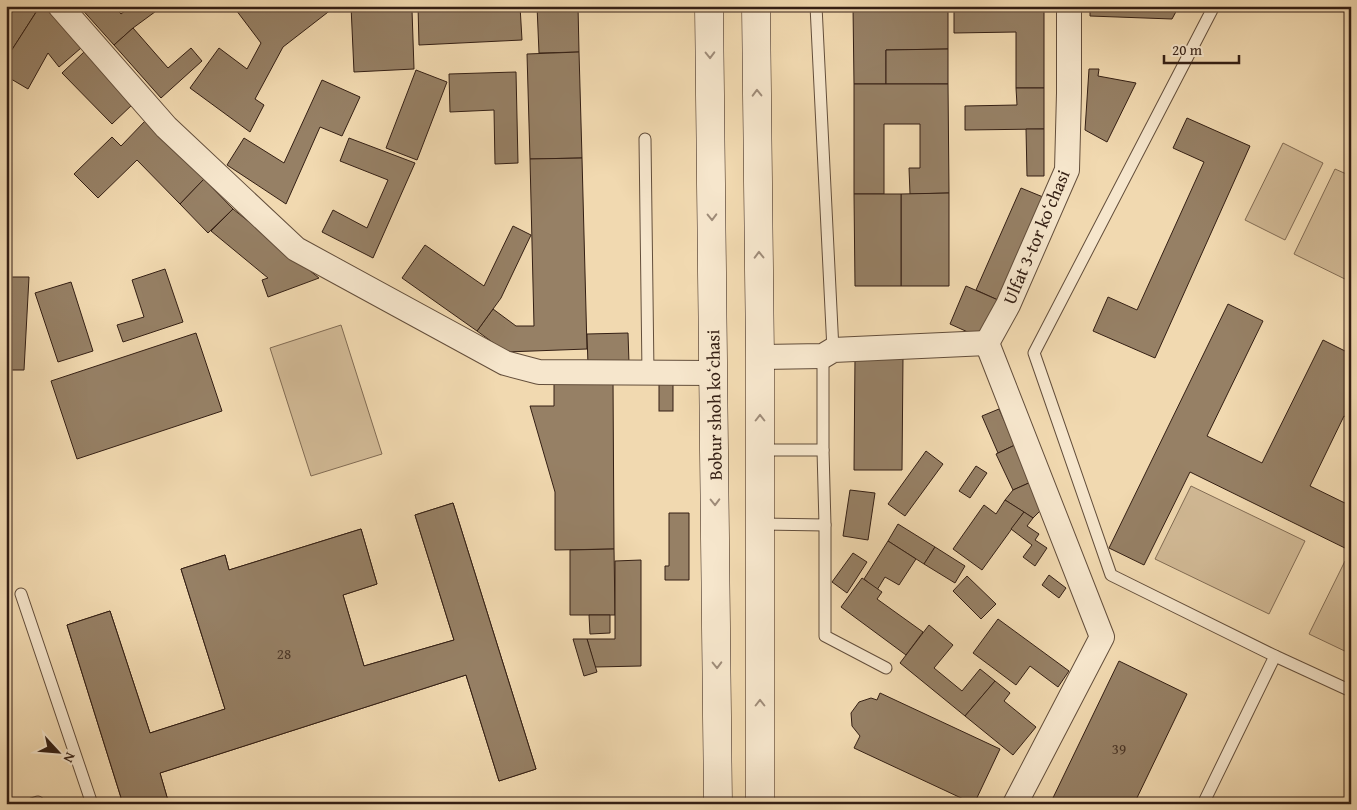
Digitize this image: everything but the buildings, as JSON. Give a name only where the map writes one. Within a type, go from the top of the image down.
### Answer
[{"type":"main road","name":"Bobur shoh koʻchasi","points":[[709,6],[718,804]]},
{"type":"main road","points":[[756,6],[760,357],[760,804]]},
{"type":"main road","points":[[718,746],[760,740]]},
{"type":"street","points":[[60,6],[166,127],[296,249],[505,363],[540,372],[714,374]]},
{"type":"street","name":"Ulfat 3-tor koʻchasi","points":[[987,343],[1008,305],[1067,170],[1069,6]]},
{"type":"street","points":[[760,357],[987,343],[1102,637],[1014,804]]},
{"type":"lane","points":[[816,6],[828,353],[823,450],[825,636],[886,668]]},
{"type":"lane","points":[[1214,6],[1034,353],[1111,575],[1275,656],[1351,691]]},
{"type":"lane","points":[[645,139],[648,374]]},
{"type":"lane","points":[[760,450],[823,450]]},
{"type":"lane","points":[[760,524],[825,525]]},
{"type":"lane","points":[[21,594],[92,804]]},
{"type":"lane","points":[[1203,804],[1275,656]]},
{"type":"lane","points":[[32,804],[38,802],[38,804]]},
{"type":"shaded area","points":[[1283,143],[1323,163],[1285,240],[1245,220]]},
{"type":"shaded area","points":[[1335,169],[1351,176],[1351,282],[1294,254]]},
{"type":"shaded area","points":[[341,325],[382,454],[311,476],[270,348]]},
{"type":"shaded area","points":[[1191,486],[1305,541],[1269,614],[1155,559]]},
{"type":"shaded area","points":[[1345,561],[1351,564],[1351,654],[1309,634]]}]
